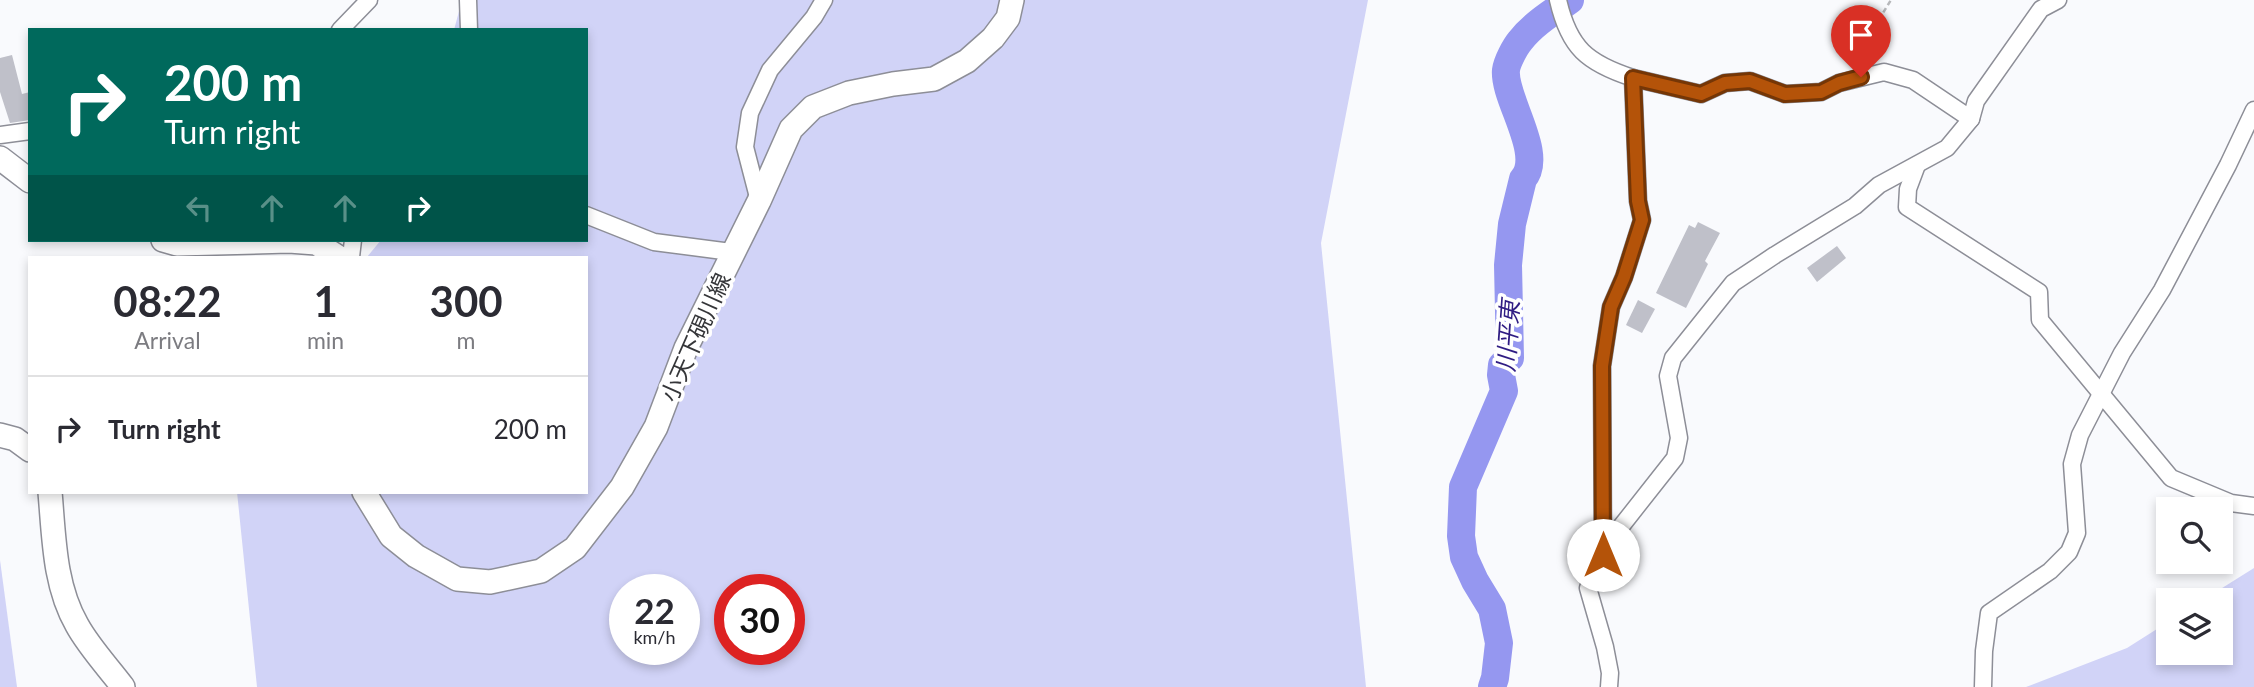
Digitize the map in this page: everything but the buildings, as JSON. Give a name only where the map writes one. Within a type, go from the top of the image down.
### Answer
[{"type":"main road","name":"小天下硯川線","points":[[366,494],[391,536],[416,556],[457,579],[490,582],[541,571],[575,548],[621,487],[656,427],[686,348],[759,201],[791,129],[813,107],[849,93],[934,79],[967,61],[993,38],[1008,18],[1012,0]]},
{"type":"main road","points":[[0,158],[28,179]]},
{"type":"main road","points":[[170,242],[252,242]]},
{"type":"main road","points":[[302,242],[316,243],[336,256]]},
{"type":"main road","points":[[0,435],[15,439],[28,449]]},
{"type":"main road","points":[[50,494],[57,565],[64,598],[77,626],[123,687]]},
{"type":"street","points":[[342,28],[369,0]]},
{"type":"street","points":[[468,0],[469,28]]},
{"type":"street","points":[[759,201],[745,146],[750,113],[770,70],[814,17],[824,0]]},
{"type":"street","points":[[1558,0],[1563,24],[1577,47],[1605,69],[1633,78],[1701,94],[1725,83],[1750,81],[1785,94],[1821,92],[1839,83],[1884,72],[1913,80],[1971,119]]},
{"type":"street","points":[[1609,687],[1610,673],[1605,647],[1588,588],[1619,529],[1675,458],[1679,438],[1668,376],[1673,358],[1733,283],[1855,206],[1879,185],[1947,148],[1971,119],[1976,101],[2041,9],[2051,1]]},
{"type":"street","points":[[1603,555],[1602,366],[1611,307],[1624,277],[1642,220],[1638,201],[1633,78]]},
{"type":"street","points":[[1983,687],[1989,612],[2050,571],[2069,552],[2077,533],[2072,464],[2080,435],[2122,353],[2168,279],[2254,110]]},
{"type":"street","points":[[0,135],[28,131]]},
{"type":"street","points":[[1917,165],[1908,189],[1907,208],[2039,292],[2040,320],[2171,478],[2231,503],[2254,506]]},
{"type":"street","points":[[588,216],[654,242],[731,252],[727,263]]},
{"type":"path","points":[[1839,83],[1891,0]]},
{"type":"shaded area","points":[[462,0],[1368,0],[1321,243],[1366,687],[257,687],[237,494],[588,494],[588,256],[368,256],[379,242],[588,242],[588,28],[455,28]]},
{"type":"shaded area","points":[[0,560],[17,687],[0,687]]},
{"type":"shaded area","points":[[2254,568],[2254,687],[2026,687],[2127,648],[2156,630],[2156,665],[2233,665],[2233,588],[2222,588]]},
{"type":"waterway","name":"川平東","points":[[1492,687],[1499,643],[1492,609],[1464,557],[1461,536],[1463,487],[1504,391],[1502,365],[1510,358],[1508,265],[1512,224],[1528,168],[1529,155],[1510,95],[1506,70],[1525,35],[1570,0]]},
{"type":"route","points":[[1603,555],[1602,366],[1611,307],[1624,277],[1642,220],[1638,201],[1633,78],[1701,94],[1725,83],[1750,81],[1785,94],[1821,92],[1839,83],[1861,77]]}]
